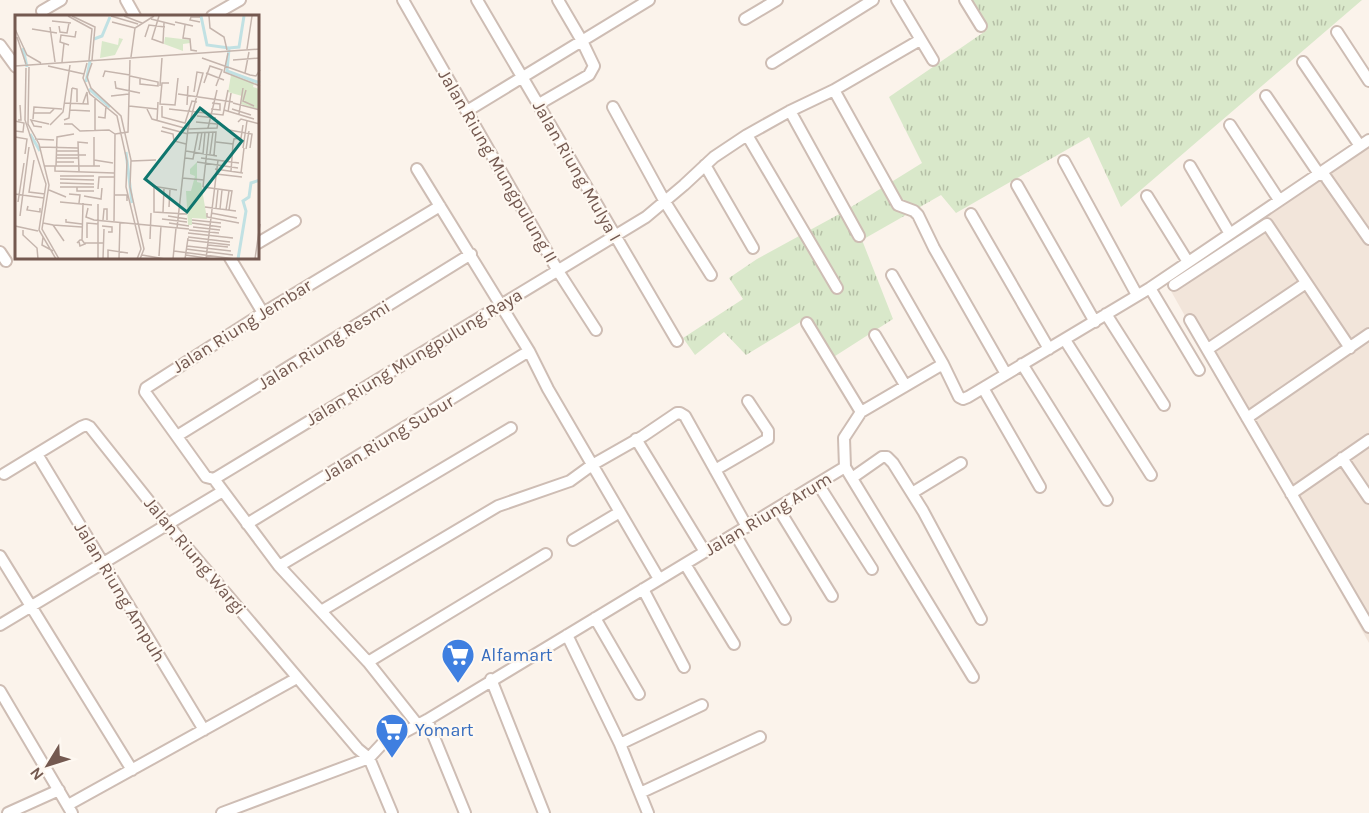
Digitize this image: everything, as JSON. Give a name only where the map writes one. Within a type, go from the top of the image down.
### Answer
[{"type":"street","points":[[42,11],[61,0]]},
{"type":"street","points":[[127,0],[134,15]]},
{"type":"street","points":[[214,15],[240,0]]},
{"type":"street","name":"Jalan Riung Mungpulung II","points":[[403,0],[558,271],[596,330]]},
{"type":"street","name":"Jalan Riung Mulya I","points":[[477,0],[677,341]]},
{"type":"street","points":[[538,104],[590,75],[594,66],[558,0]]},
{"type":"street","points":[[467,111],[582,41],[636,4],[649,0]]},
{"type":"street","points":[[745,19],[777,0]]},
{"type":"street","points":[[772,63],[873,0]]},
{"type":"street","points":[[897,0],[933,60]]},
{"type":"street","points":[[965,0],[981,26]]},
{"type":"street","points":[[1337,32],[1369,81]]},
{"type":"street","name":"Jalan Riung Mungpulung Raya","points":[[214,479],[646,217],[705,165],[747,135],[834,90],[920,40]]},
{"type":"street","points":[[0,45],[15,66]]},
{"type":"street","points":[[892,275],[943,364],[959,397],[963,399],[968,397],[1150,288],[1279,200],[1322,175],[1364,143],[1303,62]]},
{"type":"street","points":[[834,90],[898,205],[918,215],[934,248],[1006,374]]},
{"type":"street","points":[[1266,96],[1369,239]]},
{"type":"street","points":[[613,107],[665,202],[711,275]]},
{"type":"street","points":[[790,111],[859,236]]},
{"type":"street","points":[[1230,125],[1279,200]]},
{"type":"street","points":[[747,135],[837,288]]},
{"type":"street","points":[[1064,160],[1137,295]]},
{"type":"street","points":[[705,165],[753,248]]},
{"type":"street","points":[[1190,166],[1230,234]]},
{"type":"street","points":[[417,169],[529,351],[548,389],[659,579]]},
{"type":"street","points":[[1017,185],[1095,322]]},
{"type":"street","points":[[1147,196],[1188,262]]},
{"type":"street","name":"Jalan Riung Jembar","points":[[440,206],[262,313],[146,388],[145,392],[206,477],[214,479],[279,566],[325,609],[368,662],[423,722],[465,813]]},
{"type":"street","points":[[971,214],[1049,349]]},
{"type":"street","points":[[260,242],[295,221]]},
{"type":"street","points":[[1174,285],[1267,224],[1350,348]]},
{"type":"street","name":"Jalan Riung Resmi","points":[[177,436],[471,254]]},
{"type":"street","points":[[231,260],[262,313]]},
{"type":"street","points":[[1208,350],[1306,282]]},
{"type":"street","points":[[1150,288],[1199,370]]},
{"type":"street","points":[[1106,314],[1164,405]]},
{"type":"street","points":[[1190,320],[1369,627]]},
{"type":"street","points":[[807,323],[861,412]]},
{"type":"street","points":[[1247,418],[1369,334]]},
{"type":"street","points":[[875,335],[905,385]]},
{"type":"street","points":[[1065,340],[1151,475]]},
{"type":"street","name":"Jalan Riung Subur","points":[[247,524],[529,351]]},
{"type":"street","name":"Jalan Riung Arum","points":[[222,813],[369,758],[382,744],[423,722],[845,467],[844,438],[861,412],[943,364]]},
{"type":"street","points":[[1022,364],[1107,500]]},
{"type":"street","points":[[983,388],[1041,488]]},
{"type":"street","points":[[715,470],[768,439],[768,431],[748,401]]},
{"type":"street","points":[[325,609],[498,506],[570,481],[592,465],[680,413],[685,416],[747,527]]},
{"type":"street","name":"Jalan Riung Wargi","points":[[4,474],[81,427],[86,425],[90,427],[168,525],[358,749],[369,758]]},
{"type":"street","points":[[279,566],[511,428]]},
{"type":"street","points":[[636,439],[705,552]]},
{"type":"street","points":[[1291,494],[1369,440]]},
{"type":"street","name":"Jalan Riung Ampuh","points":[[37,454],[204,730]]},
{"type":"street","points":[[852,478],[877,459],[887,457],[923,511],[981,619]]},
{"type":"street","points":[[1342,458],[1369,498]]},
{"type":"street","points":[[912,493],[961,464]]},
{"type":"street","points":[[845,467],[973,677]]},
{"type":"street","points":[[819,483],[872,569]]},
{"type":"street","points":[[0,625],[223,491]]},
{"type":"street","points":[[778,508],[832,596]]},
{"type":"street","points":[[573,540],[620,512]]},
{"type":"street","points":[[735,534],[785,619]]},
{"type":"street","points":[[368,662],[546,554]]},
{"type":"street","points":[[0,556],[132,770]]},
{"type":"street","points":[[685,564],[734,644]]},
{"type":"street","points":[[643,589],[684,667]]},
{"type":"street","points":[[595,618],[639,694]]},
{"type":"street","points":[[567,634],[620,744],[648,813]]},
{"type":"street","points":[[0,691],[70,809],[132,770],[297,678]]},
{"type":"street","points":[[491,680],[544,813]]},
{"type":"street","points":[[620,744],[702,705]]},
{"type":"street","points":[[640,793],[760,737]]},
{"type":"street","points":[[369,758],[392,813]]},
{"type":"street","points":[[8,813],[59,790]]},
{"type":"shaded area","points":[[1369,148],[1369,643],[1167,284]]},
{"type":"green space","points":[[968,0],[1362,0],[1121,207],[1089,137],[956,213],[941,195],[862,240],[893,319],[832,358],[807,318],[746,355],[724,332],[695,355],[683,338],[743,299],[729,278],[757,259],[843,212],[922,163],[889,97],[987,30]]},
{"type":"place","name":"Alfamart","points":[[458,684]]},
{"type":"place","name":"Yomart","points":[[392,759]]}]
